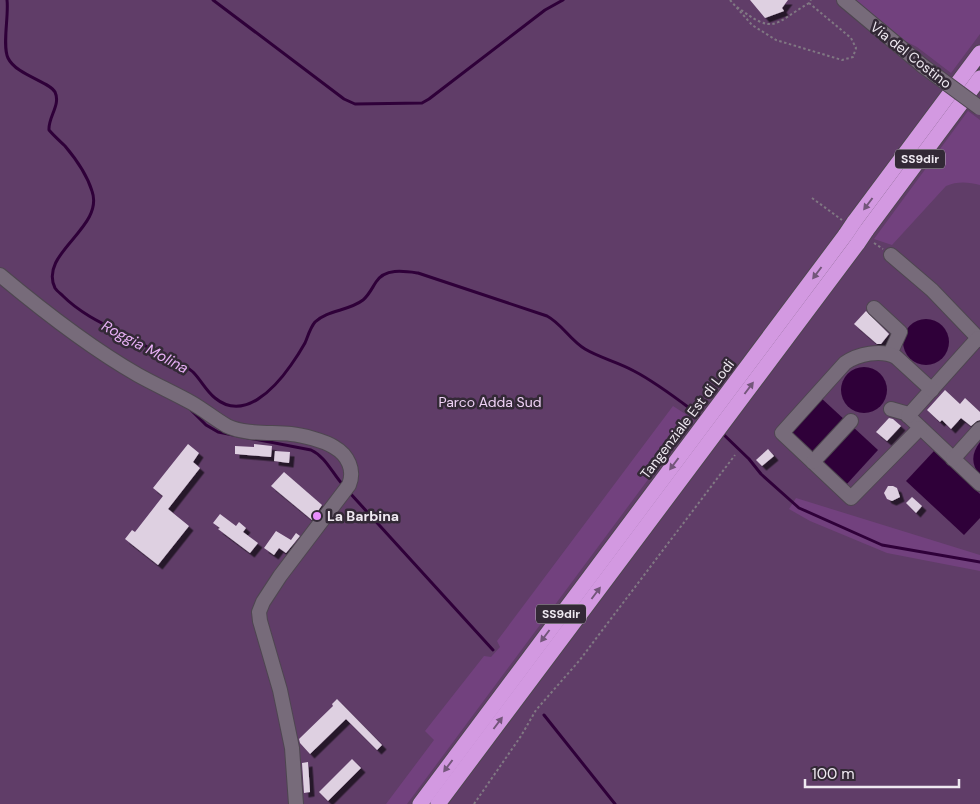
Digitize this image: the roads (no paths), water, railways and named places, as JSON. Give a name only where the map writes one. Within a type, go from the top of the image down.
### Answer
[{"type":"highway","name":"Tangenziale Est di Lodi","points":[[856,233],[980,53]]},
{"type":"highway","name":"Tangenziale Est di Lodi","points":[[420,804],[711,426],[856,233],[980,78]]},
{"type":"highway","name":"Tangenziale Est di Lodi","points":[[438,804],[711,426]]},
{"type":"street","name":"Via del Costino","points":[[844,0],[923,66],[980,108]]},
{"type":"street","points":[[891,255],[932,290],[979,339],[908,416]]},
{"type":"street","points":[[0,275],[60,323],[101,352],[138,375],[194,404],[228,426],[247,431],[294,434],[336,448],[344,455],[352,468],[352,477],[347,489],[280,576],[263,602],[259,612],[260,622],[280,690],[292,748],[296,804]]},
{"type":"street","points":[[874,308],[900,332],[890,354]]},
{"type":"street","points":[[920,428],[851,498],[782,433],[845,364],[859,356],[890,354],[932,390]]},
{"type":"street","points":[[891,409],[905,413],[980,484]]},
{"type":"street","points":[[813,462],[851,421]]},
{"type":"street","points":[[953,459],[980,429]]},
{"type":"waterway","name":"Roggia Molina","points":[[7,0],[6,53],[8,58],[18,69],[52,88],[55,92],[56,102],[49,130],[65,146],[77,162],[92,191],[93,204],[89,217],[82,229],[55,263],[52,275],[55,288],[85,314],[189,369],[215,398],[226,404],[237,406],[248,404],[258,399],[268,392],[295,360],[315,322],[326,315],[363,300],[384,274],[401,271],[418,273],[547,316],[585,349],[643,376],[670,393],[704,419]]},
{"type":"waterway","points":[[213,0],[344,99],[355,104],[422,103],[545,10],[563,0]]},
{"type":"waterway","points":[[191,410],[206,425],[218,432],[311,450],[325,461],[343,485]]},
{"type":"waterway","points":[[722,433],[749,459],[761,474],[799,508],[882,545],[980,562]]},
{"type":"waterway","points":[[349,492],[493,650]]},
{"type":"waterway","points":[[544,715],[615,804]]},
{"type":"place","name":"La Barbina","points":[[317,516]]},
{"type":"park label","name":"Parco Adda Sud","points":[[490,402]]}]
